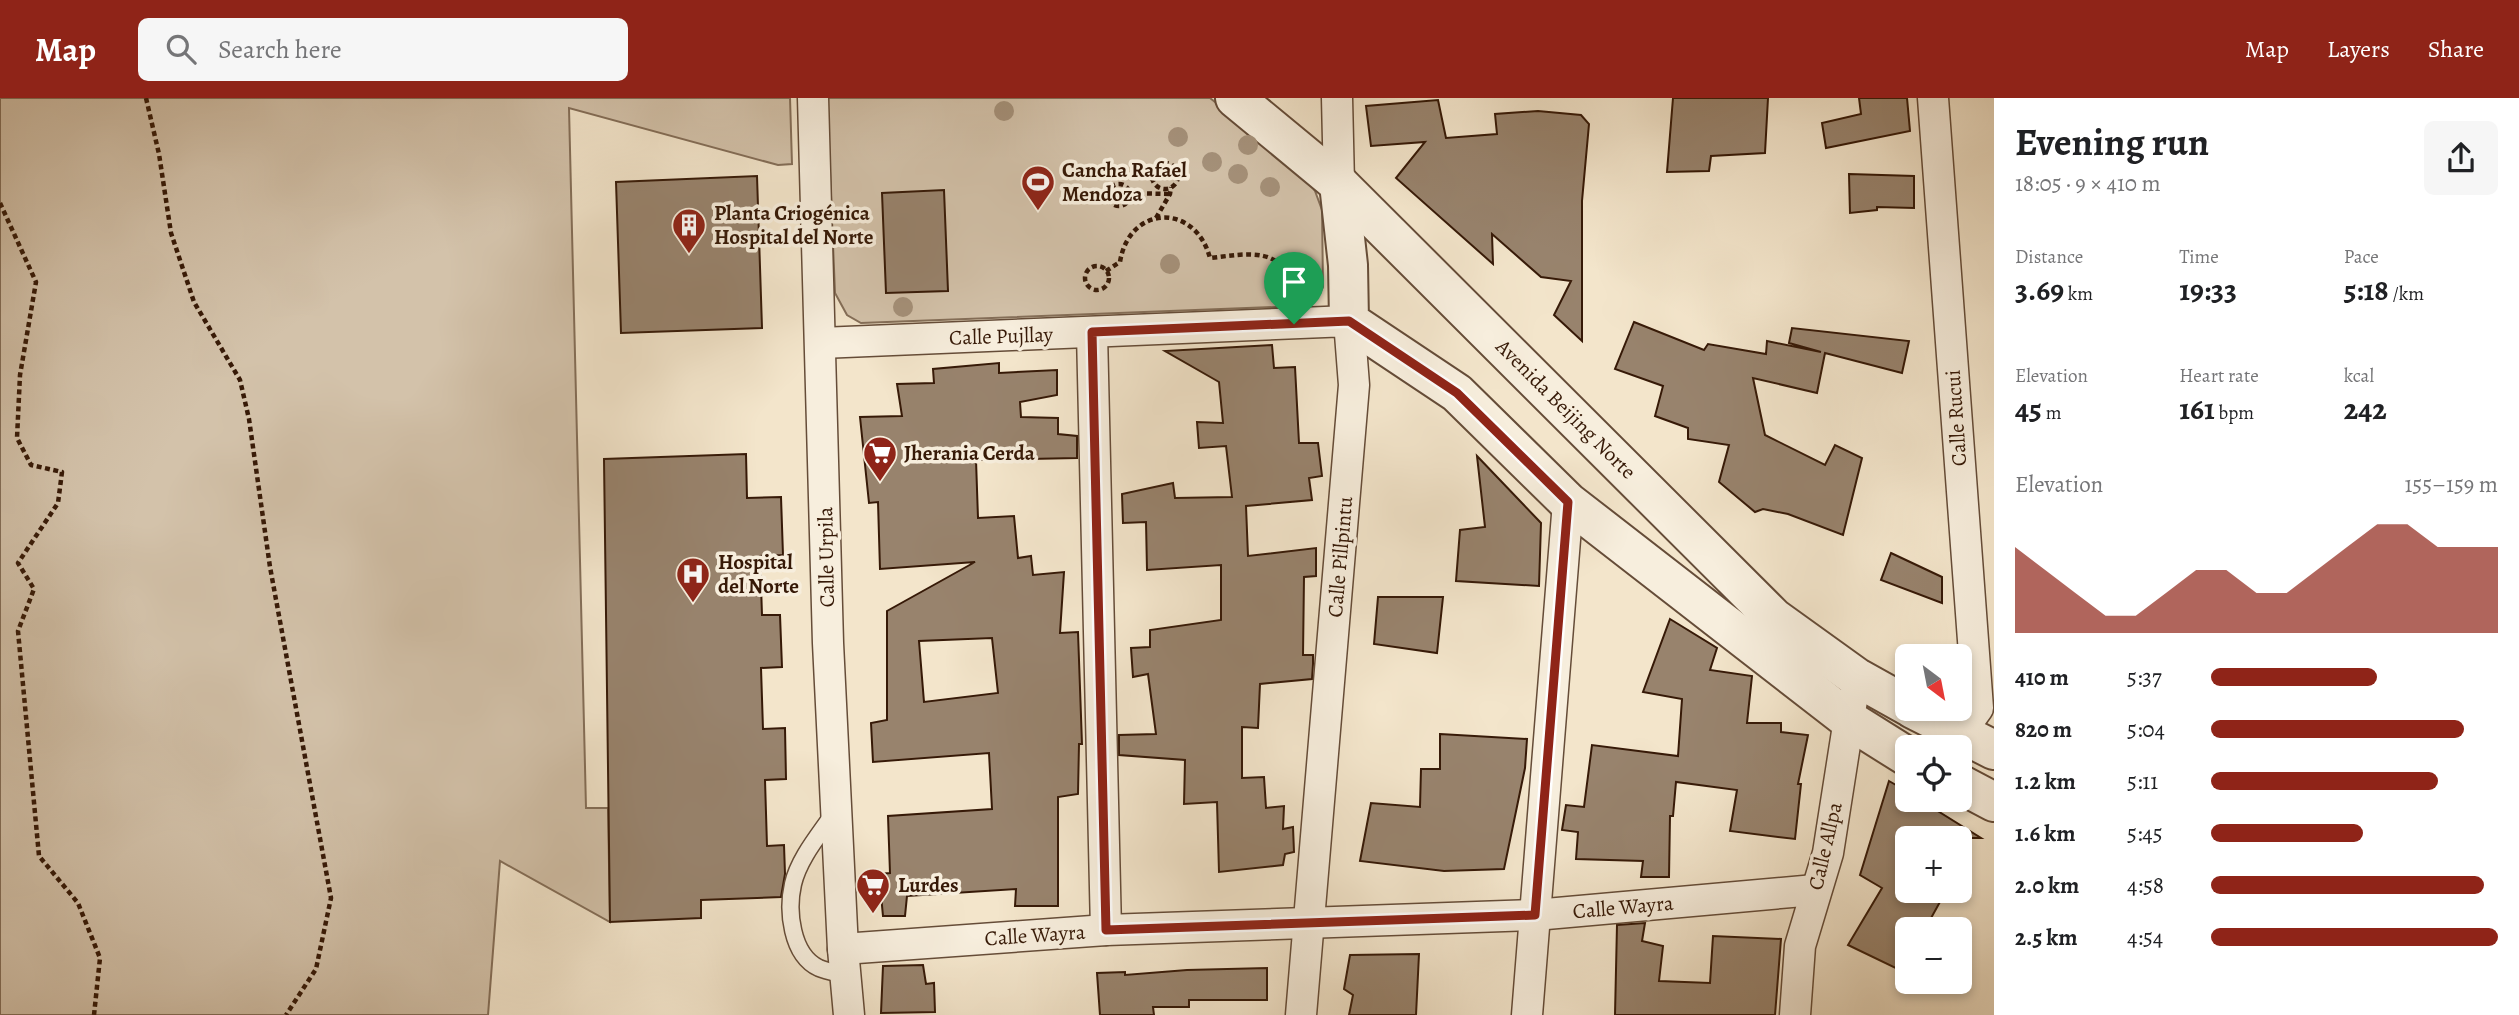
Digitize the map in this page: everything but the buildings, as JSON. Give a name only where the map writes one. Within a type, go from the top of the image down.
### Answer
[{"type":"street","name":"Calle Urpila","points":[[813,98],[828,643],[849,1015]]},
{"type":"street","name":"Avenida Beijing Norte","points":[[1235,98],[1339,184],[1774,618],[1856,677],[1895,699]]},
{"type":"street","name":"Calle Pillpintu","points":[[1301,1015],[1354,385],[1348,265],[1339,184],[1337,98]]},
{"type":"street","name":"Calle Rucui","points":[[1933,98],[1977,716]]},
{"type":"street","name":"Calle Pujllay","points":[[821,343],[1349,321]]},
{"type":"street","points":[[1349,321],[1457,393],[1568,502],[1849,720],[1895,749]]},
{"type":"street","points":[[1092,332],[1106,930]]},
{"type":"street","points":[[1527,1015],[1568,502]]},
{"type":"street","name":"Calle Allpa","points":[[1795,1015],[1801,946],[1815,890],[1828,853],[1856,677]]},
{"type":"street","points":[[1977,716],[1994,750]]},
{"type":"street","points":[[1972,790],[1994,802]]},
{"type":"street","name":"Calle Wayra","points":[[844,962],[1106,930],[1535,915],[1815,890]]},
{"type":"lane","points":[[837,808],[804,858],[793,884],[791,917],[795,939],[804,955],[817,967],[844,962]]},
{"type":"path","points":[[146,98],[159,154],[171,233],[194,302],[240,380],[249,419],[270,567],[331,898],[316,969],[286,1015]]},
{"type":"path","points":[[1106,271],[1120,262],[1123,247],[1130,234],[1156,218],[1170,194],[1177,177],[1175,169],[1168,164],[1156,167],[1152,174],[1156,185],[1171,187]]},
{"type":"path","points":[[1130,193],[1124,205],[1116,206],[1109,200],[1109,190],[1115,185],[1123,185],[1130,193],[1170,194]]},
{"type":"path","points":[[0,203],[36,282],[20,375],[18,438],[31,465],[62,472],[58,503],[18,564],[34,589],[19,631],[39,856],[78,903],[100,958],[94,1015]]},
{"type":"path","points":[[1156,218],[1171,218],[1197,231],[1206,243],[1210,258],[1258,253],[1274,259],[1290,282],[1294,324]]},
{"type":"path","points":[[1100,267],[1106,271],[1108,278],[1104,287],[1092,289],[1087,284],[1085,276],[1089,270],[1100,267]]},
{"type":"shaded area","points":[[0,98],[790,98],[792,164],[778,165],[569,108],[586,808],[608,808],[610,922],[500,861],[488,1015],[0,1015]]},
{"type":"shaded area","points":[[827,98],[1210,98],[1297,168],[1315,191],[1322,210],[1323,287],[1319,295],[1301,306],[861,323],[847,315],[835,293]]},
{"type":"place","name":"Cancha Rafael Mendoza","points":[[1038,212]]},
{"type":"place","name":"Planta Criogénica Hospital del Norte","points":[[689,255]]},
{"type":"place","name":"Jherania Cerda","points":[[880,483]]},
{"type":"place","name":"Hospital del Norte","points":[[693,604]]},
{"type":"place","name":"Lurdes","points":[[873,915]]},
{"type":"route","points":[[1349,321],[1457,393],[1568,502],[1535,915],[1106,930],[1092,332],[1294,324],[1349,321]]}]
